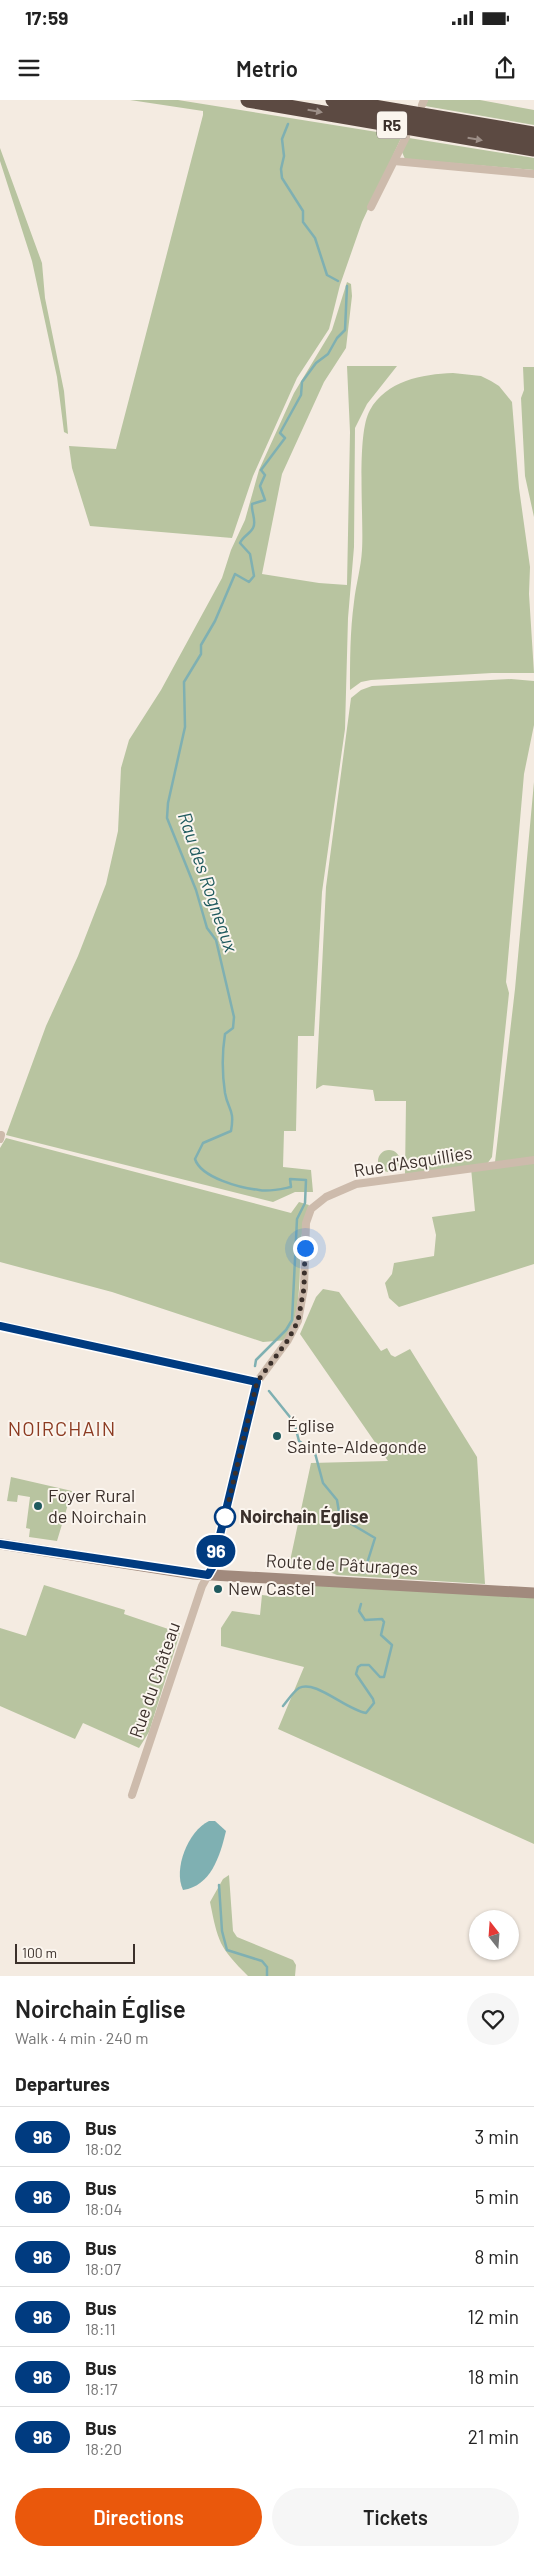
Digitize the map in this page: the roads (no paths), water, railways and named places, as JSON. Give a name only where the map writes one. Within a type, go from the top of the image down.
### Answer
[{"type":"highway","name":"R5","points":[[248,100],[534,149]]},
{"type":"highway","name":"R5","points":[[333,100],[534,134]]},
{"type":"main road","name":"Route de Pâturages","points":[[0,1544],[208,1575],[534,1593]]},
{"type":"street","points":[[371,207],[406,137]]},
{"type":"street","points":[[394,161],[534,174]]},
{"type":"street","name":"Rue d'Asquillies","points":[[257,1382],[288,1340],[298,1321],[304,1288],[306,1223],[311,1209],[319,1202],[337,1191],[364,1182],[534,1160]]},
{"type":"street","points":[[0,1326],[257,1382]]},
{"type":"street","name":"Rue du Château","points":[[132,1795],[202,1586],[212,1568],[257,1382]]},
{"type":"water","points":[[209,1821],[215,1821],[226,1831],[221,1850],[213,1868],[201,1883],[183,1890],[180,1872],[184,1851],[195,1833]]},
{"type":"waterway","name":"Rau des Rogneaux","points":[[288,124],[282,139],[284,156],[281,169],[282,178],[303,211],[303,222],[315,238],[327,275],[338,281]]},
{"type":"waterway","name":"Rau des Rogneaux","points":[[255,1366],[256,1360],[286,1330],[292,1320],[297,1219],[305,1203],[306,1180],[290,1179],[291,1187],[267,1191],[251,1189],[213,1177],[205,1172],[195,1159],[203,1143],[231,1131],[232,1118],[225,1093],[223,1056],[225,1034],[233,1028],[234,1017],[216,940],[207,928],[196,890],[167,818],[168,803],[185,727],[184,682],[201,654],[201,645],[215,621],[235,574],[249,582],[254,576],[250,554],[240,543],[254,525],[252,504],[265,500],[260,486],[265,475],[261,470],[285,438],[280,433],[301,395],[302,382],[316,363],[328,354],[337,338],[345,330],[347,286]]},
{"type":"waterway","name":"Rau des Rogneaux","points":[[269,1391],[294,1422],[299,1441],[315,1453],[323,1483],[337,1500],[339,1512],[343,1519],[375,1538],[364,1573]]},
{"type":"waterway","name":"Rau des Rogneaux","points":[[283,1706],[299,1688],[306,1686],[322,1691],[358,1711],[366,1713],[374,1703],[356,1674],[358,1667],[369,1665],[380,1677],[384,1677],[392,1645],[381,1635],[384,1622],[382,1619],[365,1620],[359,1611],[361,1604]]},
{"type":"waterway","name":"Rau des Rogneaux","points":[[219,1885],[222,1931],[227,1950],[262,1961],[267,1967],[267,1976]]},
{"type":"place","name":"Église Sainte-Aldegonde","points":[[277,1436]]},
{"type":"place","name":"Foyer Rural de Noirchain","points":[[38,1506]]},
{"type":"place","name":"Noirchain Église","points":[[225,1517]]},
{"type":"place","name":"New Castel","points":[[218,1589]]},
{"type":"district","name":"NOIRCHAIN","points":[[62,1429]]}]
